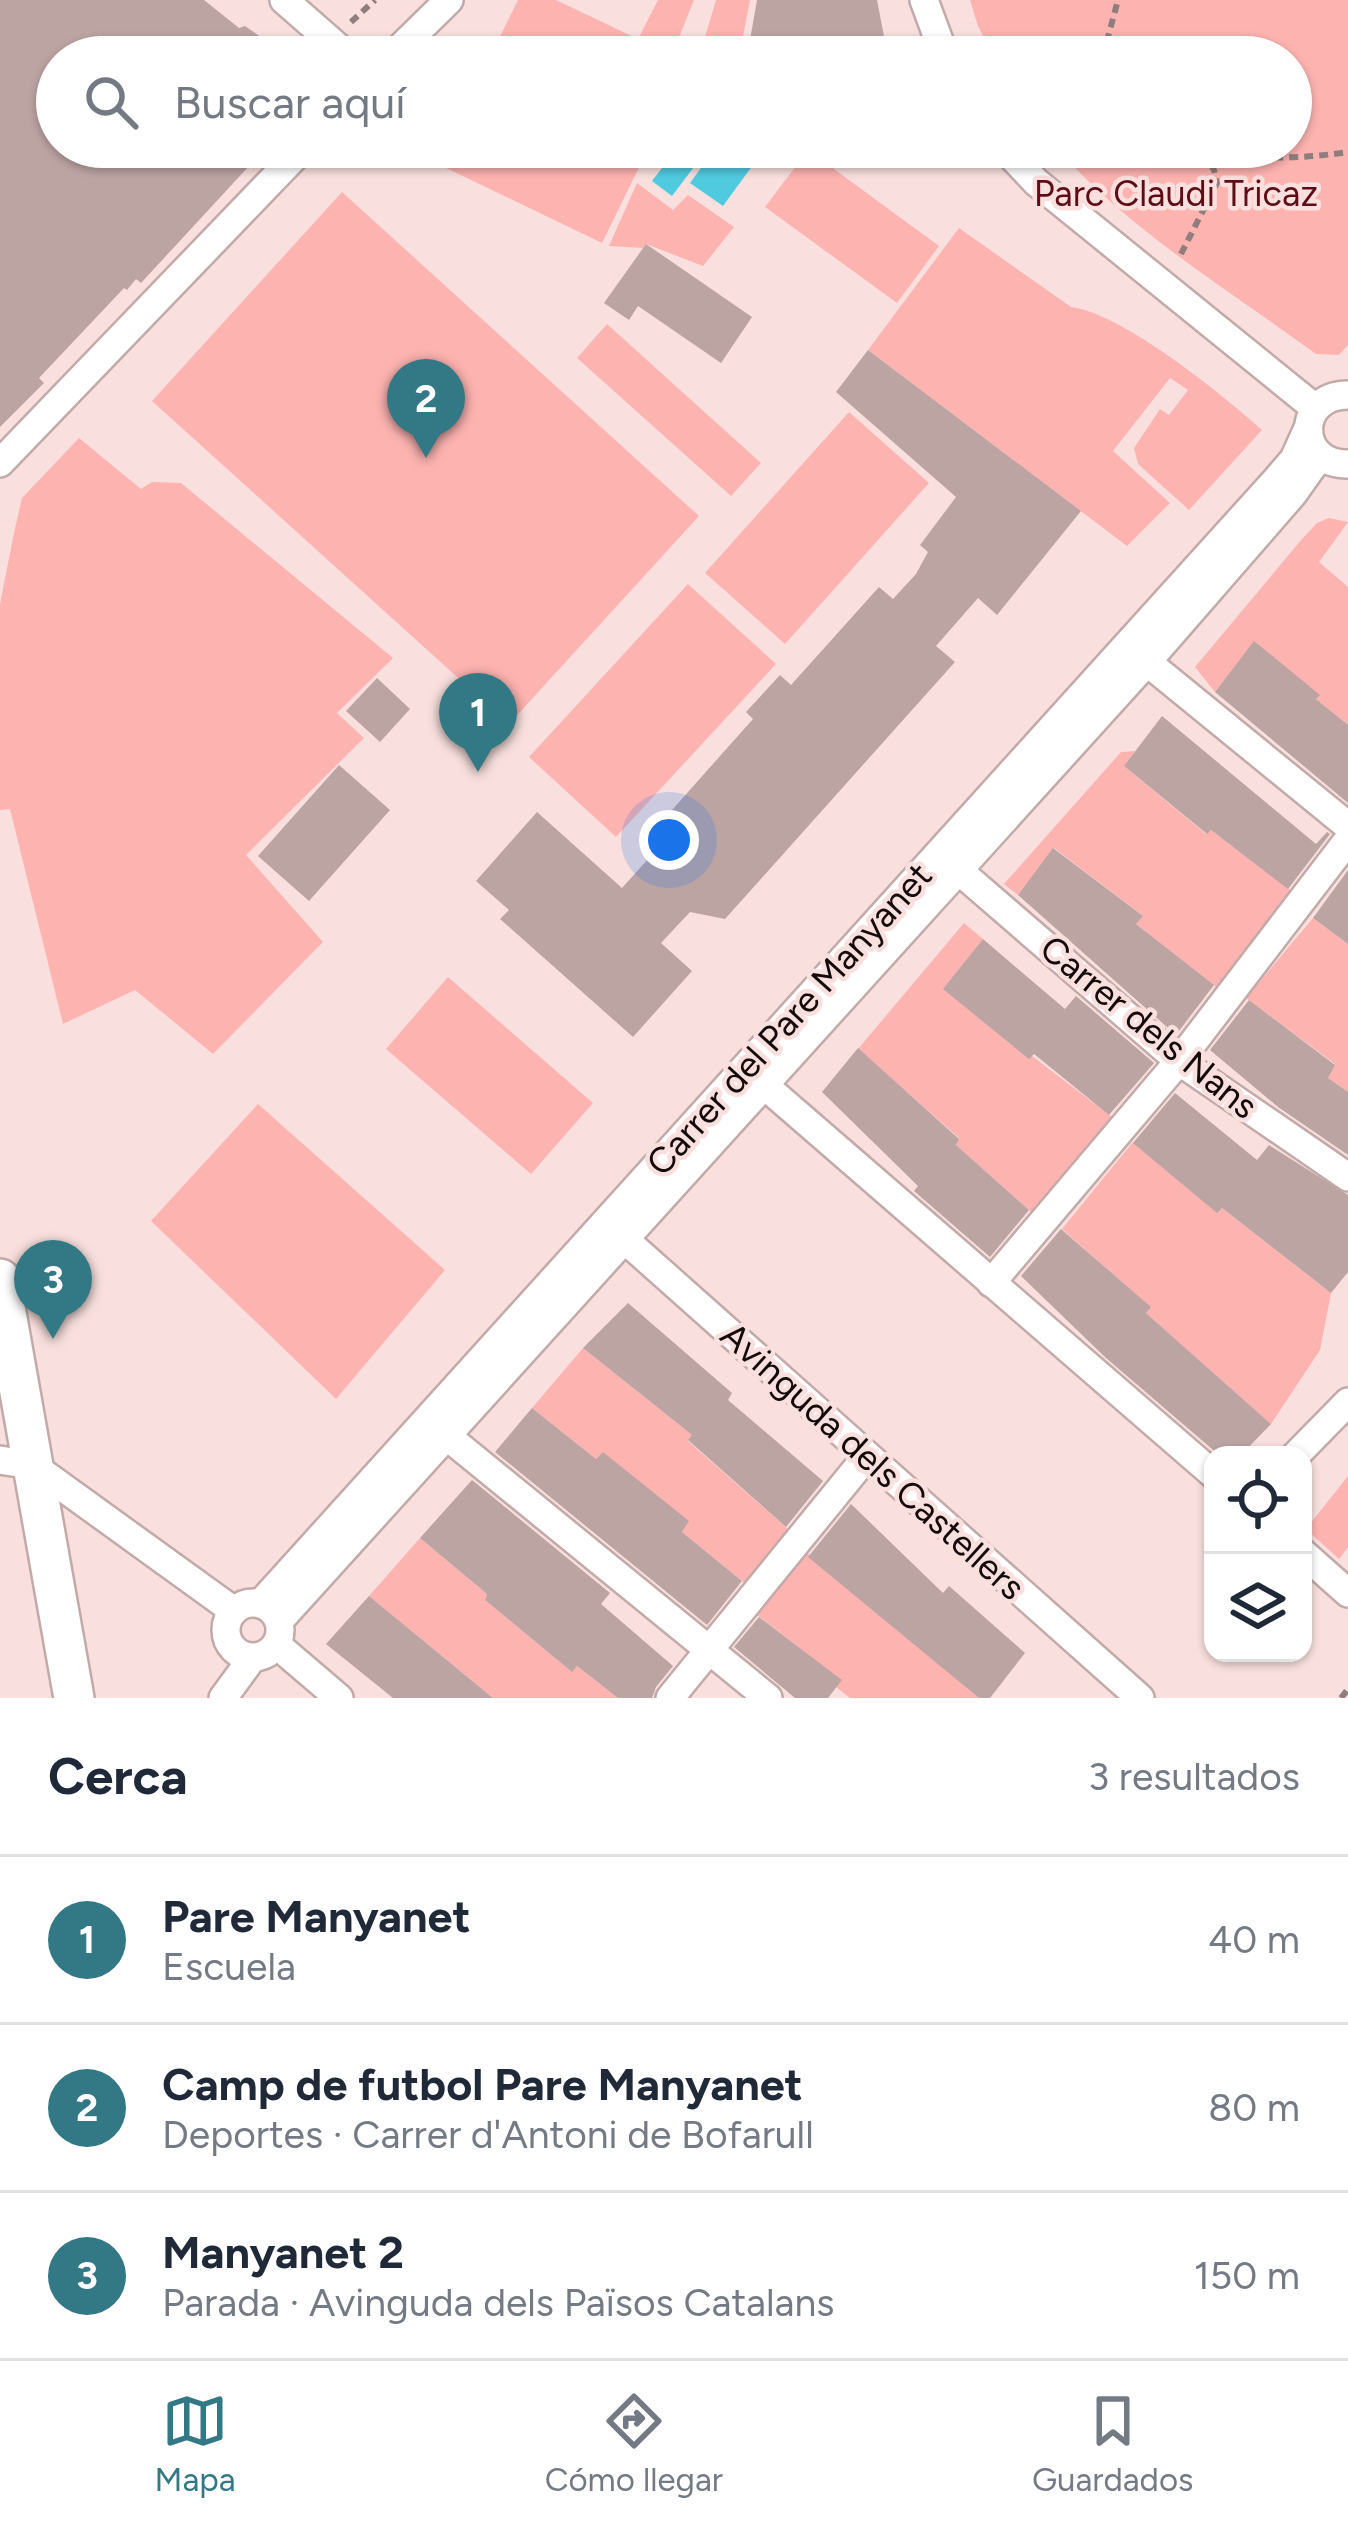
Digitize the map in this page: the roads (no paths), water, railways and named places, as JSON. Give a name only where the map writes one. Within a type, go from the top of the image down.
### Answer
[{"type":"main road","points":[[1,1295],[16,1462],[74,1698]]},
{"type":"street","points":[[284,0],[325,36]]},
{"type":"street","points":[[412,36],[449,0]]},
{"type":"street","points":[[924,0],[937,36]]},
{"type":"street","points":[[0,463],[284,168]]},
{"type":"street","points":[[1024,168],[1312,418]]},
{"type":"street","points":[[1334,460],[1309,438],[1312,418],[1332,396],[1348,394]]},
{"type":"street","name":"Carrer del Pare Manyanet","points":[[224,1698],[261,1628],[754,1077],[1276,480],[1294,459],[1312,418]]},
{"type":"street","name":"Carrer del Pare Manyanet","points":[[754,1077],[957,869],[1147,662],[1292,494],[1334,460]]},
{"type":"street","points":[[1147,662],[1348,826]]},
{"type":"street","points":[[991,1283],[1180,1061],[1348,840]]},
{"type":"street","name":"Carrer dels Nans","points":[[957,869],[1180,1061],[1348,1177]]},
{"type":"street","points":[[754,1077],[1204,1466]]},
{"type":"street","name":"Carrer del Pare Manyanet","points":[[261,1628],[448,1437],[616,1232]]},
{"type":"street","name":"Avinguda dels Castellers","points":[[616,1232],[867,1456],[1108,1688],[1140,1698]]},
{"type":"street","points":[[1305,1446],[1348,1402]]},
{"type":"street","points":[[448,1437],[769,1698]]},
{"type":"street","points":[[670,1698],[867,1456]]},
{"type":"street","points":[[16,1462],[261,1628],[339,1698]]},
{"type":"street","points":[[1304,1554],[1348,1592]]},
{"type":"water","points":[[662,168],[693,168],[672,196],[652,181]]},
{"type":"water","points":[[701,168],[751,168],[723,206],[690,183]]},
{"type":"place","name":"Camp de futbol Pare Manyanet","points":[[426,458]]},
{"type":"place","name":"Pare Manyanet","points":[[478,772]]},
{"type":"place","name":"Manyanet 2","points":[[53,1339]]},
{"type":"park label","name":"Parc Claudi Tricaz","points":[[1176,193]]}]
